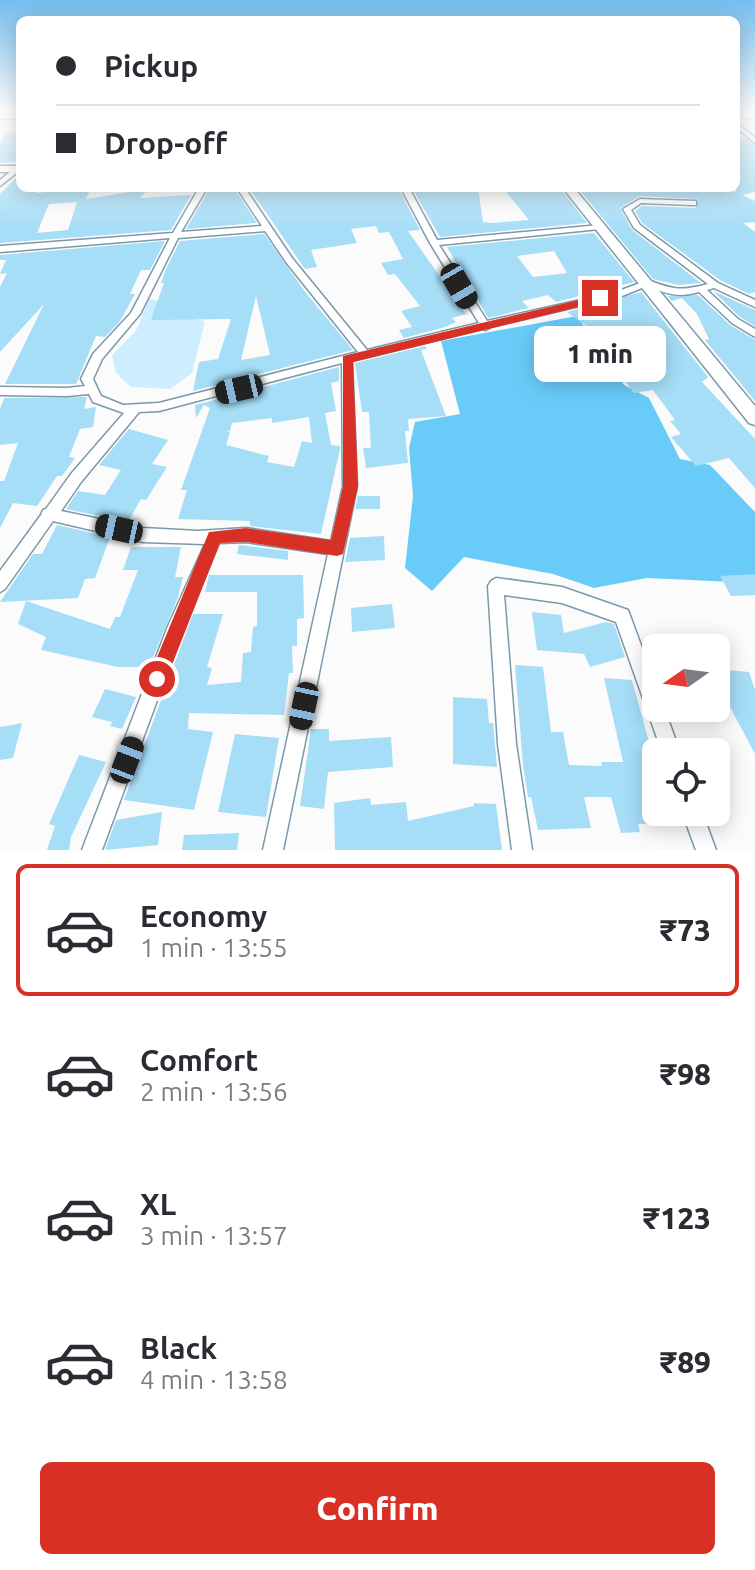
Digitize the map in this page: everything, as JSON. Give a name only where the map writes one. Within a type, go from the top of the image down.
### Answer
[{"type":"main road","points":[[571,192],[755,418]]},
{"type":"street","points":[[0,184],[16,171]]},
{"type":"street","points":[[201,192],[135,314],[97,357],[87,379],[97,399],[122,409],[159,407],[619,294],[648,284],[671,292],[702,290],[715,285]]},
{"type":"street","points":[[244,192],[289,260],[365,354]]},
{"type":"street","points":[[407,192],[434,243],[486,327]]},
{"type":"street","points":[[693,203],[640,201],[627,209],[637,226],[715,285],[755,304]]},
{"type":"street","points":[[434,243],[600,227]]},
{"type":"street","points":[[0,249],[269,228]]},
{"type":"street","points":[[702,290],[735,321],[755,334]]},
{"type":"street","points":[[273,850],[350,486],[347,359]]},
{"type":"street","points":[[0,391],[67,392],[92,389]]},
{"type":"street","points":[[0,584],[48,514],[135,409]]},
{"type":"street","points":[[48,514],[143,535],[246,535],[337,549]]},
{"type":"street","points":[[92,850],[176,626],[215,537]]},
{"type":"street","points":[[522,850],[507,744],[496,586],[562,595],[622,616],[666,738]]},
{"type":"street","points":[[697,826],[706,850]]},
{"type":"shaded area","points":[[149,299],[164,301],[160,313],[205,321],[192,373],[170,389],[131,387],[116,373],[112,355],[136,331]]},
{"type":"shaded area","points":[[577,316],[624,385],[649,398],[680,459],[710,465],[755,512],[755,583],[647,578],[594,588],[553,574],[464,557],[432,591],[405,568],[413,496],[409,448],[415,422],[460,414],[441,341]]},
{"type":"building","points":[[0,151],[16,151],[16,161],[0,163]]},
{"type":"building","points":[[740,151],[755,151],[755,192],[742,195],[755,201],[755,222],[743,223],[755,232],[755,292],[749,294],[720,280],[642,223],[635,211],[642,206],[696,208],[698,199],[640,196],[620,208],[632,230],[701,283],[678,285],[653,279],[581,192],[740,192]]},
{"type":"building","points":[[16,178],[16,192],[89,192],[86,199],[129,192],[145,192],[140,198],[191,195],[171,230],[0,243],[0,194]],"holes":[[[77,202],[68,230],[37,233],[49,204]]]},
{"type":"building","points":[[208,192],[237,192],[257,223],[186,229]]},
{"type":"building","points":[[252,192],[400,192],[420,230],[408,231],[466,314],[452,318],[456,322],[445,327],[404,338],[399,330],[412,327],[401,311],[420,306],[395,274],[388,275],[381,263],[403,259],[389,232],[379,233],[376,226],[351,229],[357,243],[311,250],[317,267],[305,269]]},
{"type":"building","points":[[414,192],[479,192],[483,222],[492,223],[529,220],[506,192],[563,192],[587,223],[440,237]]},
{"type":"building","points":[[594,233],[634,282],[556,302],[548,295],[522,301],[529,308],[488,318],[447,247]],"holes":[[[554,251],[567,273],[533,277],[517,256]]]},
{"type":"building","points":[[264,234],[306,293],[353,350],[193,391],[199,362],[218,359],[231,319],[151,320],[166,269],[180,241]],"holes":[[[256,296],[270,355],[241,360]]]},
{"type":"building","points":[[165,241],[150,270],[141,270],[130,294],[135,294],[120,321],[105,337],[96,336],[76,384],[5,384],[44,304],[0,352],[0,287],[7,273],[0,274],[6,260],[0,260],[0,255]]},
{"type":"building","points":[[713,291],[755,310],[755,326],[740,317]]},
{"type":"building","points":[[641,292],[708,377],[702,382],[755,439],[755,488],[729,458],[696,466],[671,437],[681,434],[670,421],[675,420],[653,390],[634,393],[585,325],[567,312]]},
{"type":"building","points":[[698,295],[730,325],[755,340],[755,401],[705,340],[709,339],[697,314],[682,298],[671,301],[668,296]]},
{"type":"building","points":[[425,346],[427,349],[421,350],[446,416],[408,419],[409,431],[405,431],[408,463],[366,468],[363,448],[371,448],[369,412],[362,412],[355,363]]},
{"type":"building","points":[[339,367],[339,381],[331,383],[336,411],[325,413],[331,445],[340,446],[340,449],[321,534],[250,526],[250,521],[178,519],[187,490],[181,490],[210,408],[204,405],[196,418],[195,405]],"holes":[[[309,417],[312,443],[302,441],[294,467],[267,462],[269,456],[226,445],[230,432],[226,431],[230,431],[232,423],[272,418],[272,423]]]},
{"type":"building","points":[[87,397],[84,409],[96,407],[93,427],[80,429],[69,457],[75,458],[62,476],[57,476],[37,506],[13,503],[0,528],[0,481],[4,481],[18,443],[0,445],[0,409],[4,398]]},
{"type":"building","points":[[129,429],[168,440],[152,464],[167,467],[146,500],[141,499],[128,522],[66,509],[78,491],[105,495],[121,470],[99,465]]},
{"type":"building","points":[[358,496],[380,496],[380,509],[355,509]]},
{"type":"building","points":[[57,525],[110,537],[95,578],[85,579],[78,598],[0,602],[33,554],[42,554]]},
{"type":"building","points":[[384,536],[385,560],[345,562],[350,538]]},
{"type":"building","points":[[239,545],[288,551],[288,560],[237,554]]},
{"type":"building","points":[[131,547],[181,547],[175,577],[183,577],[178,597],[149,667],[118,667],[41,650],[46,637],[18,624],[26,601],[110,629],[115,617],[120,617],[138,570],[123,570]]},
{"type":"building","points":[[755,574],[755,595],[731,596],[720,576]]},
{"type":"building","points":[[209,575],[303,575],[304,618],[297,619],[297,646],[292,646],[293,673],[289,673],[284,715],[189,713],[188,729],[213,732],[194,810],[124,800],[193,614],[223,614],[207,667],[212,668],[207,685],[241,682],[243,653],[251,652],[253,627],[257,626],[257,592],[205,592]]},
{"type":"building","points":[[392,604],[395,628],[352,632],[351,608]]},
{"type":"building","points":[[532,612],[561,615],[564,633],[606,622],[614,624],[625,657],[590,667],[584,654],[537,650]]},
{"type":"building","points":[[515,665],[543,667],[551,732],[563,732],[569,765],[602,766],[601,762],[623,762],[604,678],[632,680],[648,738],[642,738],[640,832],[621,833],[611,797],[584,797],[591,828],[538,830],[523,765]]},
{"type":"building","points":[[730,670],[749,672],[755,690],[755,754],[730,707]]},
{"type":"building","points":[[105,689],[136,697],[122,729],[110,726],[112,722],[92,717]]},
{"type":"building","points":[[453,697],[487,699],[489,723],[493,723],[497,767],[453,764]]},
{"type":"building","points":[[22,723],[13,758],[0,760],[0,727]]},
{"type":"building","points":[[311,729],[329,729],[329,741],[391,737],[393,767],[328,772],[324,809],[300,806]]},
{"type":"building","points":[[235,734],[279,738],[266,817],[218,812]]},
{"type":"building","points":[[79,755],[106,762],[71,837],[69,850],[47,850],[55,826],[49,824]]},
{"type":"building","points":[[370,798],[371,805],[406,802],[408,821],[474,806],[474,803],[496,804],[502,850],[335,850],[334,803]]},
{"type":"building","points":[[162,812],[158,845],[105,850],[116,820]]},
{"type":"building","points":[[239,833],[237,850],[182,850],[184,835]]},
{"type":"route","points":[[157,679],[176,626],[215,537],[246,535],[337,549],[350,486],[347,359],[600,298]]}]
